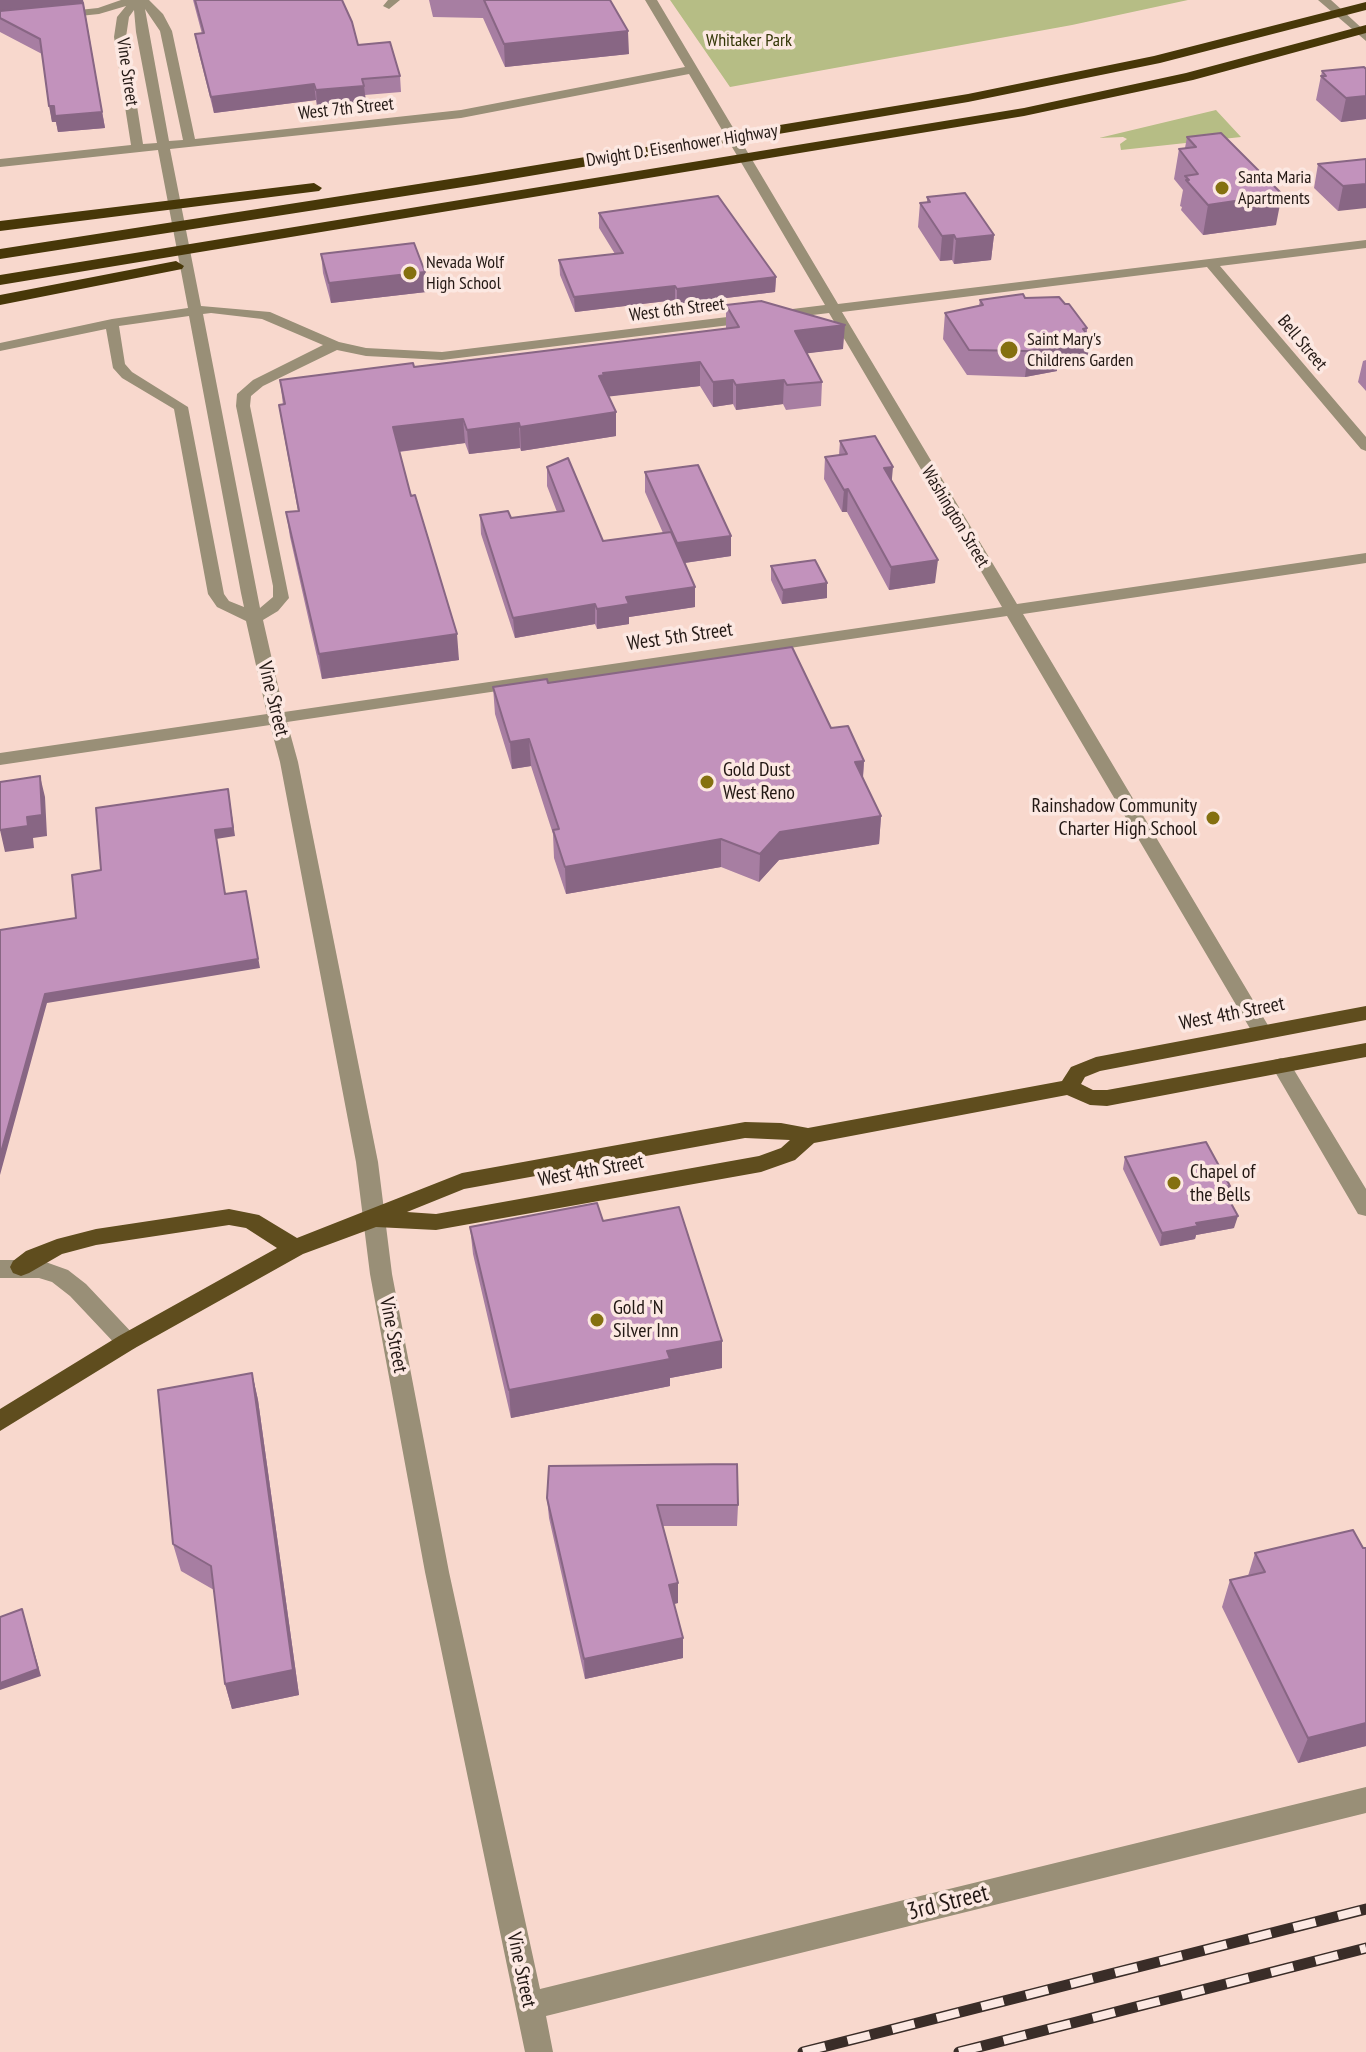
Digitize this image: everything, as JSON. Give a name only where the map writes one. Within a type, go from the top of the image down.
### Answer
[{"type":"highway","name":"Dwight D. Eisenhower Highway","points":[[0,254],[476,180],[1032,86],[1198,49],[1366,6]]},
{"type":"highway","name":"Dwight D. Eisenhower Highway","points":[[0,280],[427,207],[1024,112],[1188,77],[1366,29]]},
{"type":"highway","points":[[0,226],[341,185],[476,180]]},
{"type":"highway","points":[[0,300],[336,235],[427,207]]},
{"type":"main road","name":"West 4th Street","points":[[1069,1087],[1078,1072],[1096,1064],[1366,1013]]},
{"type":"main road","name":"West 4th Street","points":[[0,1421],[127,1342],[295,1248],[374,1219],[421,1196],[462,1181],[745,1130],[781,1131],[808,1136],[1069,1087],[1090,1097],[1107,1098],[1366,1050]]},
{"type":"main road","name":"West 4th Street","points":[[374,1219],[436,1222],[761,1164],[788,1154],[808,1136]]},
{"type":"main road","points":[[11,1268],[57,1247],[96,1237],[229,1217],[251,1221],[295,1248]]},
{"type":"street","points":[[46,16],[99,11],[138,0],[157,14],[166,31],[190,143]]},
{"type":"street","name":"Vine Street","points":[[138,0],[249,593],[275,718],[287,752],[367,1162],[381,1274],[437,1572],[539,2052]]},
{"type":"street","name":"Vine Street","points":[[138,0],[123,17],[120,37],[138,149]]},
{"type":"street","name":"Washington Street","points":[[651,0],[1262,1032]]},
{"type":"street","points":[[1324,0],[1366,38]]},
{"type":"street","name":"West 7th Street","points":[[0,163],[461,114],[694,69]]},
{"type":"street","name":"West 6th Street","points":[[0,347],[112,323],[195,310],[230,309],[280,320],[335,345],[385,355],[442,356],[1366,244]]},
{"type":"street","name":"Bell Street","points":[[1211,263],[1366,446]]},
{"type":"street","points":[[112,323],[118,365],[127,375],[181,407],[216,594],[223,604],[254,618],[272,608],[281,598],[281,586],[243,406],[244,394],[258,383],[335,345]]},
{"type":"street","name":"West 5th Street","points":[[0,759],[1366,558]]},
{"type":"street","points":[[1281,1065],[1366,1208]]},
{"type":"street","points":[[11,1268],[60,1276],[78,1290],[127,1342]]},
{"type":"street","name":"3rd Street","points":[[529,2006],[1366,1800]]},
{"type":"green space","name":"Whitaker Park","points":[[670,0],[1188,0],[1072,25],[730,87]]},
{"type":"green space","points":[[1216,110],[1241,137],[1121,150],[1120,144],[1127,139],[1099,138]]},
{"type":"building","points":[[195,0],[342,0],[358,45],[390,42],[400,76],[362,79],[364,86],[316,90],[314,84],[211,97],[195,34],[204,33]]},
{"type":"building","points":[[484,0],[610,0],[628,31],[504,44]]},
{"type":"building","points":[[83,3],[102,112],[55,116],[54,106],[49,106],[40,39],[0,18],[0,11]]},
{"type":"building","points":[[1364,67],[1366,96],[1346,98],[1321,76],[1326,76],[1322,71]]},
{"type":"building","points":[[1221,133],[1282,194],[1208,205],[1186,180],[1189,180],[1185,176],[1198,174],[1179,149],[1196,147],[1187,137]]},
{"type":"building","points":[[1366,159],[1366,184],[1343,186],[1318,164]]},
{"type":"building","points":[[965,193],[994,235],[956,239],[954,235],[942,236],[920,203],[930,202],[927,197]]},
{"type":"building","points":[[718,196],[776,277],[574,297],[559,260],[623,253],[599,213]]},
{"type":"building","points":[[414,243],[425,272],[329,283],[321,254]]},
{"type":"building","points":[[1023,294],[1025,298],[1059,297],[1069,304],[1087,328],[1083,329],[1090,338],[1057,342],[1060,346],[1028,351],[969,350],[945,313],[983,305],[980,300]]},
{"type":"building","points":[[761,301],[845,325],[795,331],[822,382],[787,385],[784,380],[736,385],[733,380],[713,382],[700,362],[603,373],[599,376],[616,412],[520,427],[519,423],[467,430],[463,419],[393,427],[411,496],[415,495],[457,634],[319,654],[286,512],[299,511],[279,405],[285,404],[280,380],[413,363],[414,367],[739,327],[726,305]]},
{"type":"building","points":[[875,436],[893,467],[884,468],[938,560],[891,567],[848,489],[844,490],[825,457],[847,454],[840,441]]},
{"type":"building","points":[[568,458],[603,541],[671,532],[695,587],[626,597],[629,604],[597,609],[595,604],[513,618],[480,515],[508,511],[511,518],[564,511],[547,467]]},
{"type":"building","points":[[698,465],[731,536],[677,543],[645,472]]},
{"type":"building","points":[[815,560],[827,583],[783,590],[771,566]]},
{"type":"building","name":"Gold Dust West Reno","points":[[792,647],[831,728],[848,726],[864,761],[855,762],[881,816],[780,832],[760,854],[721,839],[565,867],[553,830],[559,829],[529,739],[510,742],[493,687],[547,679],[548,683]]},
{"type":"building","points":[[40,776],[42,815],[27,817],[28,826],[0,830],[0,782]]},
{"type":"building","points":[[228,789],[233,828],[215,830],[225,894],[246,891],[258,959],[45,994],[0,1156],[0,930],[76,918],[72,875],[101,870],[96,808]]},
{"type":"building","points":[[1206,1142],[1230,1186],[1222,1187],[1238,1216],[1162,1233],[1125,1157]]},
{"type":"building","name":"Gold 'N Silver Inn","points":[[597,1203],[603,1221],[679,1207],[722,1341],[667,1351],[670,1359],[509,1390],[470,1227]]},
{"type":"building","points":[[252,1373],[293,1670],[225,1684],[211,1566],[173,1544],[158,1390]]},
{"type":"building","points":[[737,1464],[738,1505],[657,1505],[678,1583],[669,1585],[683,1638],[584,1659],[547,1498],[549,1466]]},
{"type":"building","points":[[1353,1530],[1363,1548],[1366,1548],[1366,1723],[1308,1738],[1230,1580],[1265,1572],[1255,1553]]},
{"type":"building","points":[[22,1609],[38,1669],[0,1683],[0,1617]]},
{"type":"railway","points":[[803,2052],[1366,1909]]},
{"type":"railway","points":[[959,2052],[1366,1948]]},
{"type":"place","name":"Santa Maria Apartments","points":[[1222,188]]},
{"type":"place","name":"Nevada Wolf High School","points":[[410,273]]},
{"type":"place","name":"Saint Mary's Childrens Garden","points":[[1009,350]]},
{"type":"place","name":"Gold Dust West Reno","points":[[707,782]]},
{"type":"place","name":"Rainshadow Community Charter High School","points":[[1213,818]]},
{"type":"place","name":"Chapel of the Bells","points":[[1174,1183]]},
{"type":"place","name":"Gold 'N Silver Inn","points":[[597,1320]]}]
